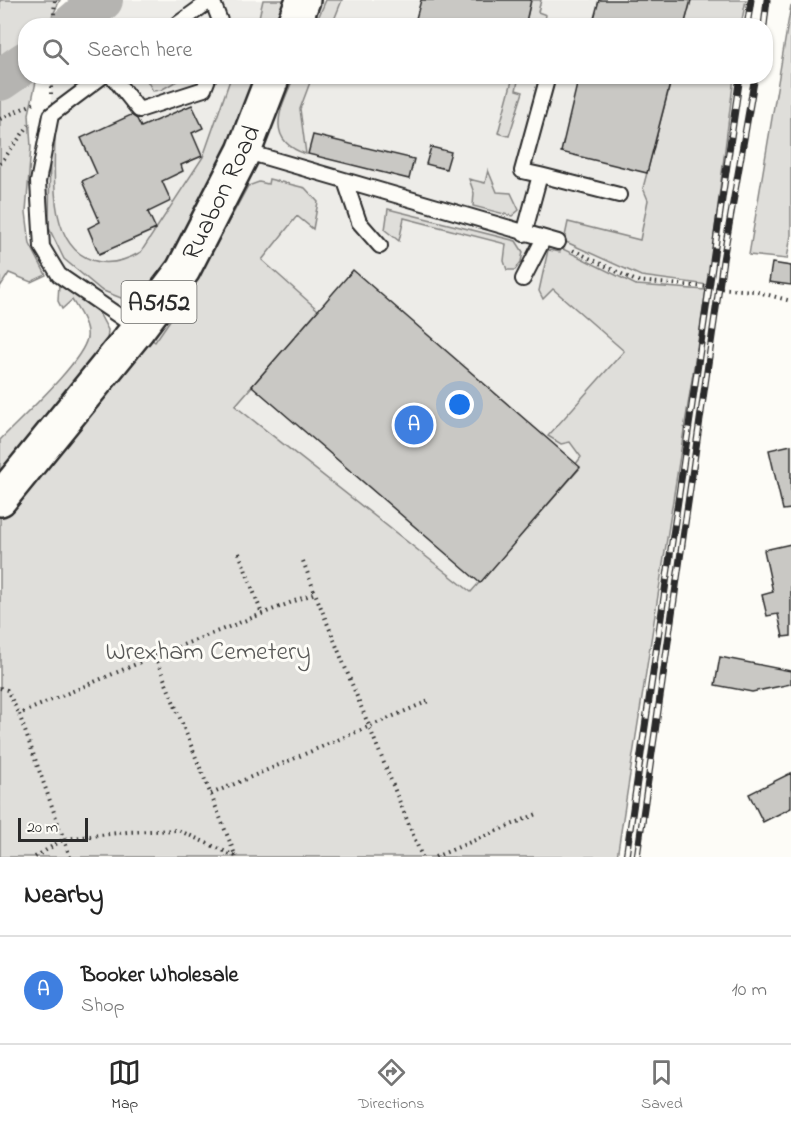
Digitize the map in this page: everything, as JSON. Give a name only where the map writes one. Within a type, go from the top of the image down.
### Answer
[{"type":"main road","points":[[296,18],[303,0]]},
{"type":"main road","name":"Ruabon Road","points":[[0,499],[183,270],[244,151],[270,84]]},
{"type":"lane","points":[[186,18],[212,0],[219,18]]},
{"type":"lane","points":[[92,84],[51,115],[39,182],[42,247],[59,275],[138,329]]},
{"type":"lane","points":[[118,84],[139,110],[204,89],[206,84]]},
{"type":"lane","points":[[546,84],[522,171],[619,195]]},
{"type":"lane","points":[[244,151],[551,240],[523,279]]},
{"type":"lane","points":[[524,234],[540,176]]},
{"type":"lane","points":[[345,181],[359,222],[380,246]]},
{"type":"path","points":[[54,18],[55,0]]},
{"type":"path","points":[[45,104],[51,95],[51,84]]},
{"type":"path","points":[[0,119],[51,95]]},
{"type":"path","points":[[0,164],[32,121]]},
{"type":"path","points":[[551,240],[636,280],[754,291],[791,301]]},
{"type":"path","points":[[239,553],[262,614]]},
{"type":"path","points":[[303,561],[422,857]]},
{"type":"path","points":[[19,714],[155,656],[315,593]]},
{"type":"path","points":[[155,656],[236,857]]},
{"type":"path","points":[[0,688],[7,690],[19,714],[70,857]]},
{"type":"path","points":[[211,794],[431,700]]},
{"type":"path","points":[[435,857],[537,814]]},
{"type":"path","points":[[35,857],[64,839],[127,832],[178,830],[236,857]]},
{"type":"shaded area","points":[[124,0],[735,0],[731,18],[97,18]]},
{"type":"shaded area","points":[[51,84],[716,84],[665,313],[605,698],[138,329],[59,275],[42,247],[38,182],[51,115]]},
{"type":"green space","points":[[0,0],[60,0],[51,18],[18,18],[18,84],[35,84],[29,114],[31,147],[26,212],[30,244],[46,275],[31,282],[9,273],[0,287]]},
{"type":"green space","points":[[263,0],[292,0],[284,18],[259,18]]},
{"type":"green space","points":[[326,0],[342,0],[335,18],[318,18]]},
{"type":"green space","points":[[531,0],[541,0],[538,12],[546,15],[545,18],[527,18]]},
{"type":"green space","points":[[691,0],[746,0],[742,18],[686,18]]},
{"type":"green space","points":[[791,5],[791,235],[787,259],[749,255]]},
{"type":"green space","points":[[149,84],[172,84],[161,90],[153,91]]},
{"type":"green space","points":[[229,84],[258,84],[206,206],[149,296],[126,300],[101,290],[64,259],[49,228],[50,142],[55,138],[55,189],[61,225],[68,240],[78,252],[92,260],[105,263],[123,260],[141,252],[203,157]]},
{"type":"green space","points":[[291,84],[309,84],[300,109],[306,154],[293,148],[284,140],[280,131],[279,122],[284,100]]},
{"type":"green space","points":[[511,84],[517,84],[516,90],[523,92],[509,136],[498,133]]},
{"type":"green space","points":[[670,84],[733,84],[708,285],[641,276],[564,241],[568,222],[640,240],[648,200],[643,188]]},
{"type":"green space","points":[[488,170],[497,192],[511,193],[519,210],[512,216],[473,206],[474,193],[469,179],[485,183]]},
{"type":"green space","name":"Wrexham Cemetery","points":[[269,179],[305,188],[318,202],[313,229],[297,216],[262,260],[318,310],[235,406],[471,592],[580,468],[576,464],[581,457],[570,442],[561,444],[548,436],[624,351],[553,289],[543,299],[539,291],[548,250],[560,252],[561,248],[636,285],[706,290],[617,857],[0,857],[0,503],[138,329],[155,342],[195,284],[248,186],[259,182],[268,184]]},
{"type":"green space","points":[[388,209],[516,241],[523,252],[521,262],[515,270],[507,270],[504,261],[506,244],[404,218],[399,241],[385,230]]},
{"type":"green space","points":[[59,283],[99,313],[108,330],[106,354],[0,475],[0,440],[63,376],[83,349],[87,338],[85,323],[72,300],[62,309],[58,301]]},
{"type":"building","points":[[421,0],[531,0],[527,18],[416,18]]},
{"type":"building","points":[[599,0],[691,0],[686,18],[594,18]]},
{"type":"building","points":[[577,84],[670,84],[647,173],[561,152]]},
{"type":"building","points":[[192,105],[203,128],[192,133],[202,156],[181,165],[183,171],[162,181],[171,201],[148,212],[156,229],[99,254],[88,228],[100,222],[82,181],[97,174],[81,138],[131,115],[137,119],[141,127]]},
{"type":"building","points":[[313,135],[414,159],[409,179],[308,154]]},
{"type":"building","points":[[431,147],[451,152],[446,169],[426,164]]},
{"type":"building","points":[[772,263],[791,266],[791,285],[769,282]]},
{"type":"building","points":[[353,270],[580,467],[480,583],[252,386]]},
{"type":"building","points":[[791,445],[791,509],[783,510],[769,450]]},
{"type":"building","points":[[791,544],[791,636],[783,637],[778,614],[767,616],[762,595],[773,592],[764,550]]},
{"type":"building","points":[[720,657],[791,671],[791,684],[752,692],[715,685]]},
{"type":"building","points":[[791,773],[791,808],[763,822],[749,794]]},
{"type":"waterway","points":[[81,18],[102,0]]},
{"type":"waterway","points":[[0,80],[18,68]]},
{"type":"railway","points":[[748,18],[751,0]]},
{"type":"railway","points":[[765,18],[767,0]]},
{"type":"railway","points":[[626,857],[739,84]]},
{"type":"railway","points":[[637,857],[723,260],[754,84]]},
{"type":"place","name":"Booker Wholesale","points":[[414,425]]}]
